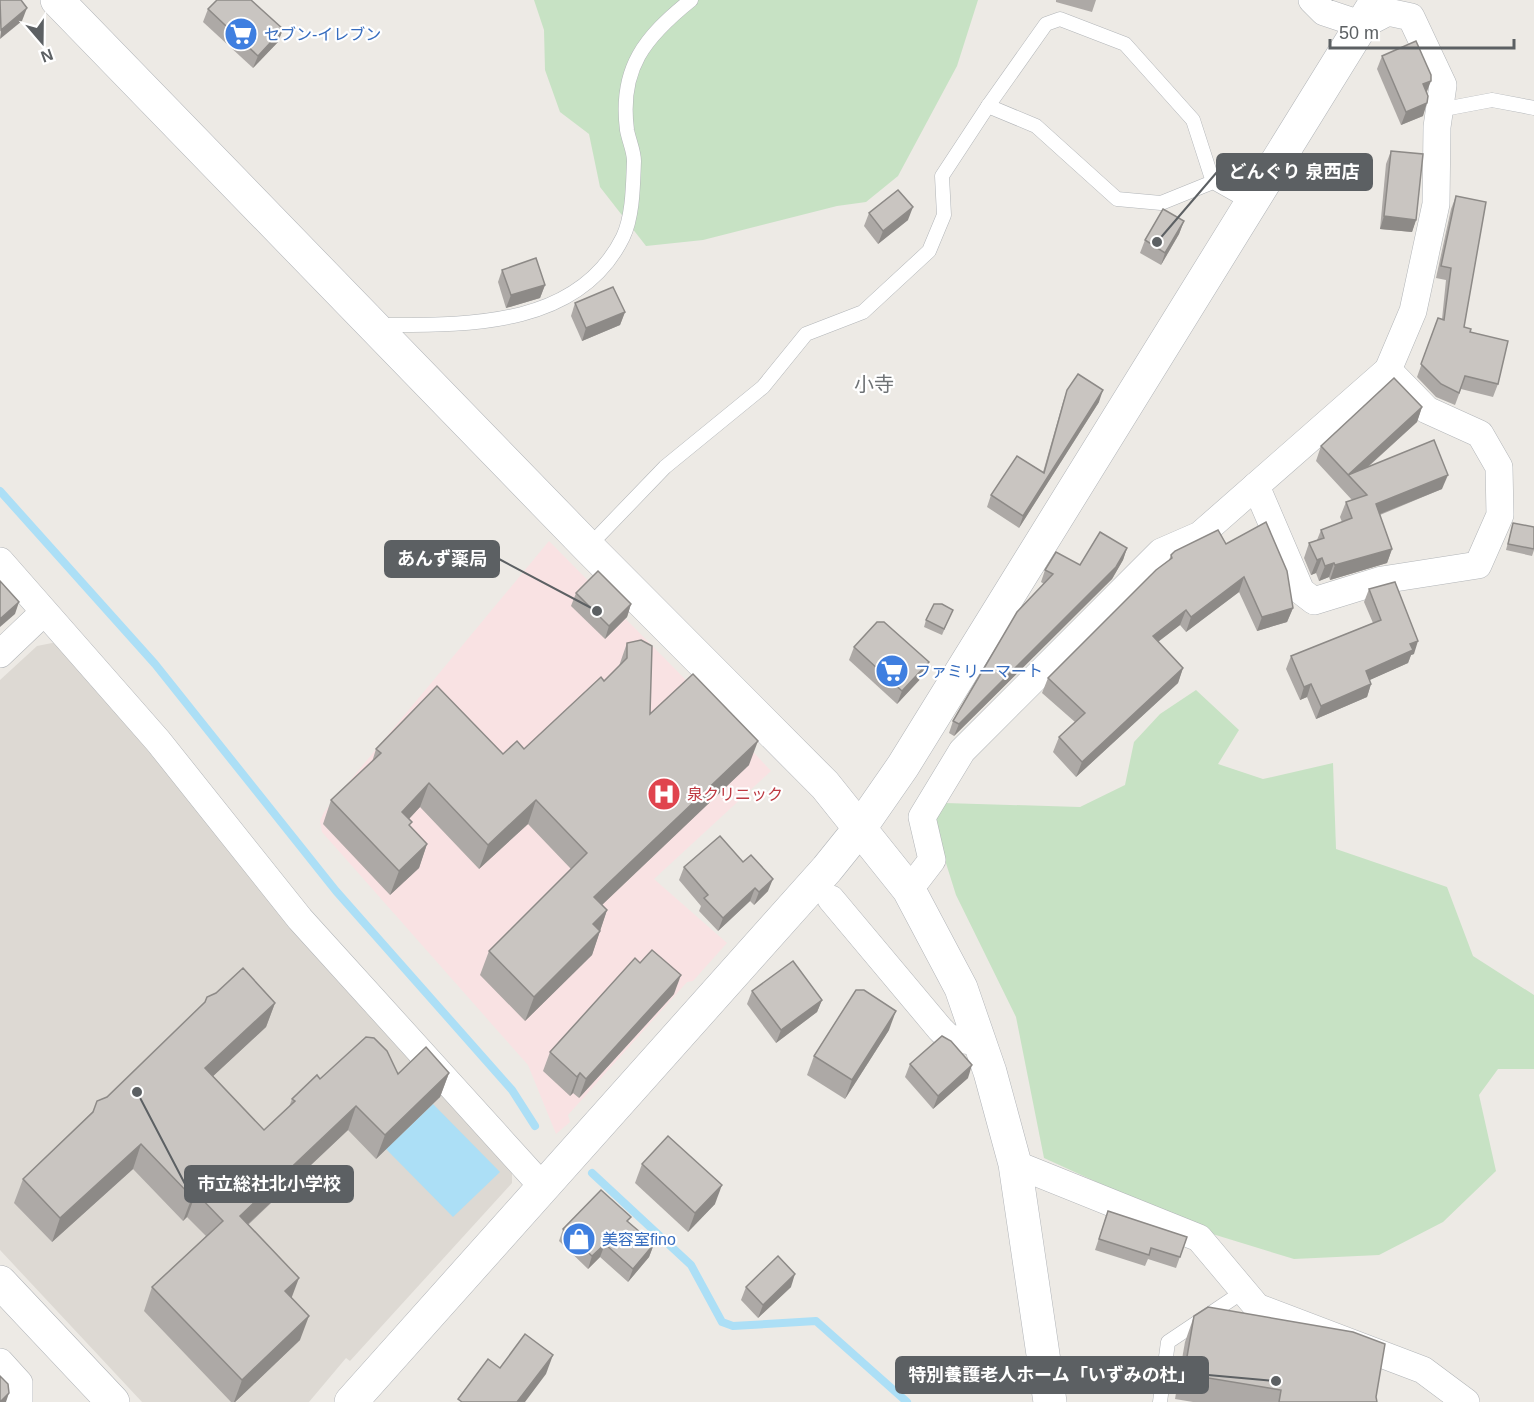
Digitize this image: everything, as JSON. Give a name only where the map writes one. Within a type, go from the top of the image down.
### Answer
[{"type":"street","points":[[57,0],[588,547],[825,785],[909,890],[961,988],[980,1042],[1015,1164],[1050,1402]]},
{"type":"street","points":[[909,890],[932,860],[922,817],[962,752],[1161,552],[1200,535],[1388,370],[1413,311],[1436,204],[1439,110],[1443,85],[1411,16],[1388,12],[1324,12],[1312,0]]},
{"type":"street","points":[[351,1402],[827,869],[860,828],[903,766],[1370,13]]},
{"type":"street","points":[[1256,486],[1301,591],[1314,601],[1382,580],[1478,565],[1500,515],[1499,467],[1480,434],[1427,410],[1388,370]]},
{"type":"street","points":[[0,561],[159,741],[300,919],[542,1186]]},
{"type":"street","points":[[0,654],[44,612]]},
{"type":"street","points":[[831,898],[949,1038],[980,1042]]},
{"type":"street","points":[[1015,1164],[1199,1238],[1257,1307],[1423,1370],[1466,1402]]},
{"type":"street","points":[[0,1282],[113,1402]]},
{"type":"street","points":[[0,1362],[19,1383],[19,1402]]},
{"type":"lane","points":[[372,325],[433,326],[528,314],[566,298],[599,273],[623,237],[632,198],[634,158],[627,130],[627,92],[634,60],[659,25],[691,0]]},
{"type":"lane","points":[[588,547],[665,467],[763,387],[806,334],[864,312],[929,251],[944,215],[942,176],[1046,24],[1060,19],[1125,44],[1193,120],[1213,182],[1252,204]]},
{"type":"lane","points":[[1439,110],[1492,100],[1534,108]]},
{"type":"lane","points":[[988,106],[1036,126],[1117,199],[1161,203],[1213,182]]},
{"type":"lane","points":[[1160,1402],[1168,1342],[1244,1292]]},
{"type":"shaded area","points":[[549,541],[682,676],[771,771],[654,879],[727,943],[693,981],[687,982],[568,1115],[570,1122],[556,1134],[528,1065],[322,832],[320,821],[324,812]]},
{"type":"shaded area","points":[[57,642],[175,783],[512,1164],[512,1183],[350,1361],[346,1358],[309,1402],[142,1402],[0,1250],[0,680],[37,646]]},
{"type":"green space","points":[[534,0],[978,0],[957,66],[898,176],[866,202],[837,206],[703,240],[646,246],[600,187],[589,134],[560,112],[545,70],[544,30]]},
{"type":"green space","points":[[1196,690],[1239,730],[1218,764],[1263,779],[1333,763],[1336,849],[1447,887],[1473,956],[1534,995],[1534,1069],[1498,1069],[1479,1095],[1496,1171],[1443,1222],[1379,1255],[1294,1259],[1206,1232],[1044,1158],[1016,1017],[956,895],[933,822],[945,803],[1080,807],[1125,785],[1134,742],[1160,714]]},
{"type":"water","points":[[433,1104],[500,1172],[453,1217],[386,1149]]},
{"type":"building","points":[[0,0],[21,0],[27,8],[1,30]]},
{"type":"building","points":[[217,0],[251,0],[283,29],[258,56],[208,9]]},
{"type":"building","points":[[1416,41],[1431,75],[1431,81],[1423,84],[1428,96],[1427,103],[1406,112],[1382,56]]},
{"type":"building","points":[[1391,151],[1423,154],[1416,220],[1384,216]]},
{"type":"building","points":[[898,190],[913,207],[883,231],[869,213]]},
{"type":"building","points":[[1456,196],[1486,202],[1464,327],[1471,329],[1470,332],[1508,341],[1498,384],[1465,376],[1459,393],[1441,384],[1421,364],[1438,318],[1444,320],[1451,268],[1441,266]]},
{"type":"building","points":[[1163,209],[1184,221],[1165,253],[1145,240]]},
{"type":"building","points":[[536,258],[545,285],[511,295],[502,270]]},
{"type":"building","points":[[613,287],[625,312],[586,328],[575,303]]},
{"type":"building","points":[[1078,374],[1103,390],[1023,516],[991,495],[1017,456],[1044,473],[1067,390]]},
{"type":"building","points":[[1394,378],[1422,407],[1348,475],[1321,446]]},
{"type":"building","points":[[1434,440],[1448,475],[1376,504],[1392,549],[1325,566],[1322,558],[1317,560],[1309,543],[1324,538],[1321,530],[1352,518],[1346,502],[1367,495],[1348,475]]},
{"type":"building","points":[[1266,522],[1287,571],[1293,608],[1262,617],[1244,577],[1191,617],[1186,610],[1153,636],[1183,668],[1082,762],[1059,737],[1085,713],[1048,678],[1156,570],[1172,558],[1171,555],[1175,551],[1218,530],[1226,544]]},
{"type":"building","points":[[1513,523],[1534,527],[1534,549],[1508,544]]},
{"type":"building","points":[[1100,532],[1127,548],[1116,567],[959,724],[953,721],[1017,612],[1053,574],[1045,570],[1056,552],[1080,565]]},
{"type":"building","points":[[598,571],[631,604],[609,626],[576,593]]},
{"type":"building","points":[[0,581],[19,602],[0,619]]},
{"type":"building","points":[[1395,582],[1418,641],[1410,644],[1413,650],[1366,671],[1371,684],[1321,706],[1311,684],[1304,687],[1291,656],[1381,620],[1369,589]]},
{"type":"building","points":[[934,604],[942,604],[953,610],[944,629],[926,620]]},
{"type":"building","points":[[877,622],[884,622],[929,662],[902,691],[854,647]]},
{"type":"building","points":[[641,640],[652,646],[650,714],[693,674],[758,741],[594,897],[607,910],[593,924],[600,931],[534,997],[489,951],[587,853],[536,800],[488,845],[429,783],[402,812],[412,822],[409,825],[427,844],[399,871],[331,800],[381,753],[376,749],[437,686],[503,754],[517,741],[524,749],[601,677],[604,681],[627,658],[627,643]]},
{"type":"building","points":[[720,836],[743,862],[751,855],[773,879],[759,892],[755,888],[723,918],[704,898],[708,895],[684,867]]},
{"type":"building","points":[[652,950],[681,975],[586,1079],[580,1073],[577,1077],[550,1052],[635,958],[640,963]]},
{"type":"building","points":[[793,961],[822,1000],[781,1030],[752,991]]},
{"type":"building","points":[[243,968],[275,1003],[205,1068],[264,1130],[295,1101],[292,1099],[317,1075],[320,1079],[366,1037],[374,1038],[387,1051],[398,1074],[426,1047],[449,1073],[385,1135],[356,1106],[240,1216],[299,1278],[285,1291],[309,1316],[242,1380],[152,1287],[223,1221],[196,1193],[192,1197],[141,1144],[60,1218],[23,1179],[93,1112],[97,1101],[107,1097],[205,1002],[207,997],[216,993]]},
{"type":"building","points":[[856,990],[864,990],[896,1011],[852,1080],[814,1056]]},
{"type":"building","points":[[942,1036],[951,1041],[972,1065],[938,1096],[910,1064]]},
{"type":"building","points":[[668,1136],[722,1185],[695,1213],[642,1164]]},
{"type":"building","points":[[601,1190],[631,1217],[627,1221],[654,1244],[633,1269],[605,1244],[592,1256],[563,1229]]},
{"type":"building","points":[[1108,1211],[1187,1237],[1180,1257],[1151,1248],[1149,1255],[1099,1239]]},
{"type":"building","points":[[778,1256],[795,1274],[763,1305],[746,1287]]},
{"type":"building","points":[[1208,1307],[1353,1332],[1385,1344],[1377,1402],[1279,1402],[1281,1390],[1184,1374],[1194,1316]]},
{"type":"building","points":[[525,1334],[553,1355],[517,1402],[462,1402],[458,1399],[488,1359],[500,1368]]},
{"type":"building","points":[[0,1376],[8,1384],[9,1393],[0,1402]]},
{"type":"waterway","points":[[0,491],[155,664],[336,891],[512,1090],[535,1126]]},
{"type":"waterway","points":[[592,1173],[691,1265],[722,1322],[733,1326],[816,1321],[907,1402]]},
{"type":"place","name":"セブン-イレブン","points":[[241,34]]},
{"type":"place","name":"どんぐり 泉西店","points":[[1157,242]]},
{"type":"place","name":"あんず薬局","points":[[597,611]]},
{"type":"place","name":"ファミリーマート","points":[[892,671]]},
{"type":"place","name":"泉クリニック","points":[[664,794]]},
{"type":"place","name":"市立総社北小学校","points":[[137,1092]]},
{"type":"place","name":"美容室fino","points":[[579,1239]]},
{"type":"place","name":"特別養護老人ホーム「いずみの杜」","points":[[1276,1381]]},
{"type":"district","name":"小寺","points":[[874,384]]}]
